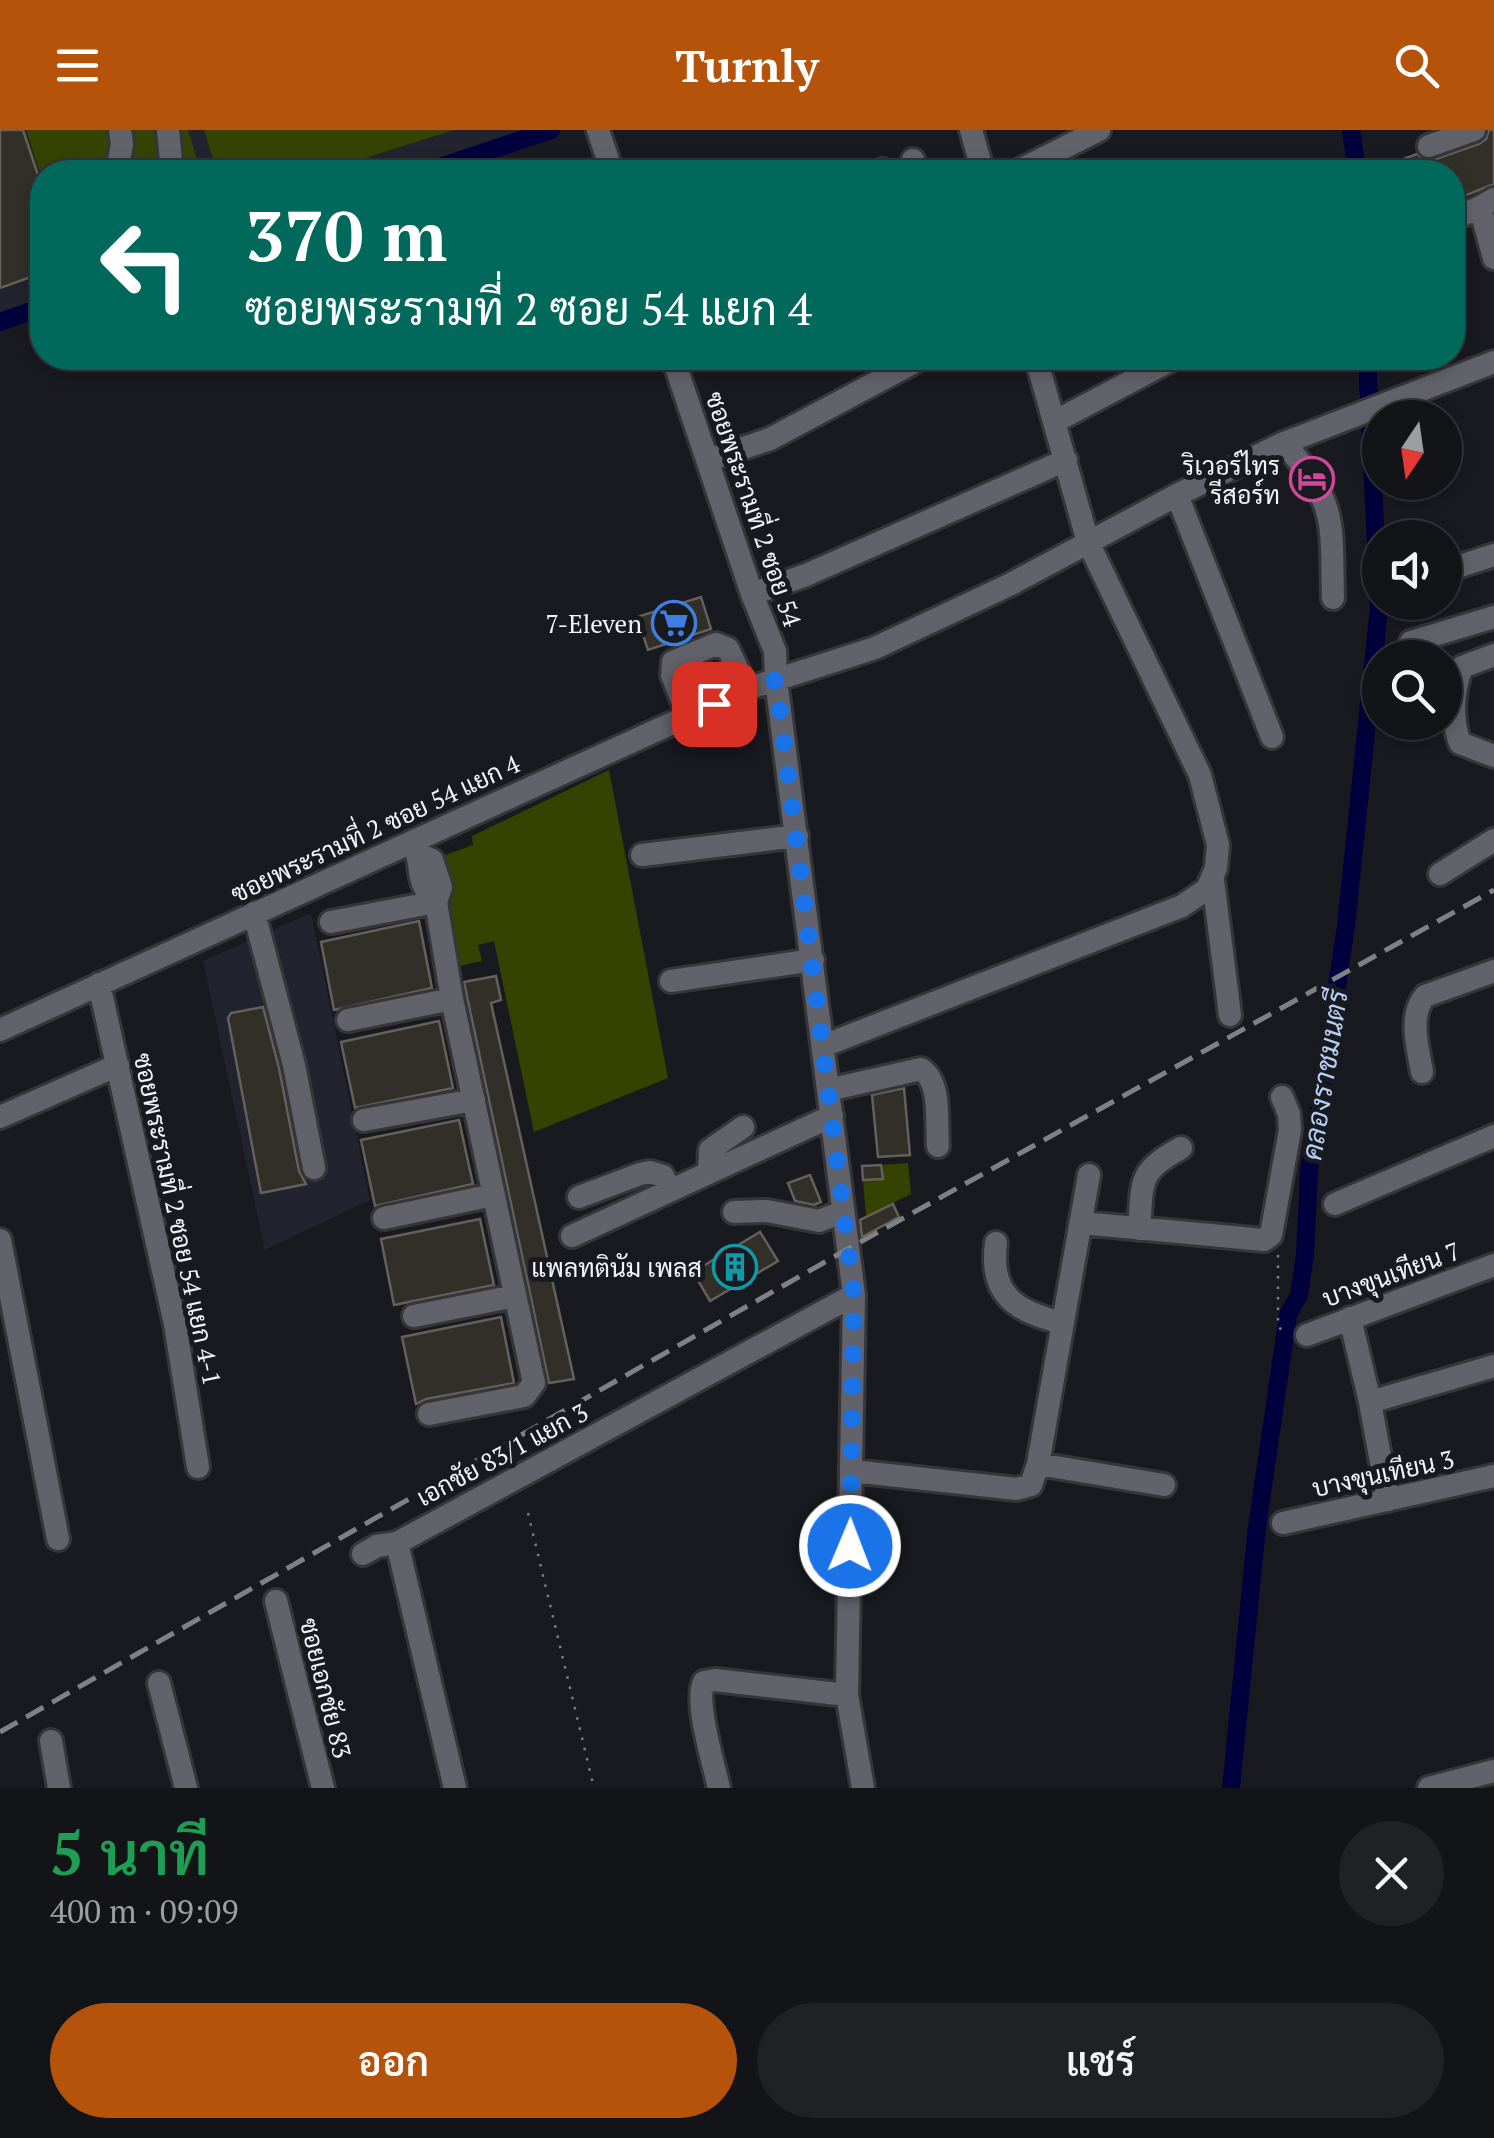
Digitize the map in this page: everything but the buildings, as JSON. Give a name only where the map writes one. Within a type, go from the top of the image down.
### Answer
[{"type":"street","points":[[119,160],[120,130]]},
{"type":"street","points":[[168,130],[171,160]]},
{"type":"street","points":[[598,130],[608,160]]},
{"type":"street","points":[[971,130],[980,160]]},
{"type":"street","points":[[1040,160],[1099,130]]},
{"type":"street","points":[[1429,146],[1474,130]]},
{"type":"street","points":[[1487,204],[1494,258]]},
{"type":"street","name":"ซอยพระรามที่ 2 ซอย 54 แยก 4","points":[[0,1030],[254,914],[416,849],[748,689],[875,648],[1284,443],[1494,362]]},
{"type":"street","name":"ซอยพระรามที่ 2 ซอย 54","points":[[677,370],[775,652],[854,1294],[847,1695],[863,1788]]},
{"type":"street","points":[[708,460],[770,439],[899,370]]},
{"type":"street","points":[[1040,370],[1088,542],[1200,775],[1218,845],[1214,880],[1230,1015]]},
{"type":"street","points":[[1056,421],[1152,370]]},
{"type":"street","points":[[1284,443],[1324,496],[1331,519],[1334,598]]},
{"type":"street","points":[[752,594],[806,575],[1066,460]]},
{"type":"street","points":[[1177,495],[1272,737]]},
{"type":"street","points":[[1462,565],[1494,555]]},
{"type":"street","points":[[1418,640],[1494,617]]},
{"type":"street","points":[[681,720],[686,708],[672,675],[673,662],[716,644],[723,645],[748,689]]},
{"type":"street","points":[[1494,655],[1462,667],[1455,714],[1460,743],[1494,756]]},
{"type":"street","points":[[642,855],[797,836]]},
{"type":"street","points":[[1440,874],[1494,840]]},
{"type":"street","points":[[416,849],[416,868],[426,892],[436,902],[452,999],[533,1378],[524,1396],[430,1414]]},
{"type":"street","points":[[823,1046],[1182,906],[1214,880]]},
{"type":"street","points":[[331,922],[436,902]]},
{"type":"street","points":[[254,914],[294,1065],[314,1168]]},
{"type":"street","points":[[671,981],[813,960]]},
{"type":"street","points":[[1422,1072],[1415,1034],[1418,1004],[1425,996],[1494,971]]},
{"type":"street","name":"ซอยพระรามที่ 2 ซอย 54 แยก 4-1","points":[[99,984],[175,1324],[198,1466]]},
{"type":"street","points":[[348,1020],[452,999]]},
{"type":"street","points":[[0,1118],[118,1065]]},
{"type":"street","points":[[828,1090],[922,1069],[930,1074],[934,1085],[938,1146]]},
{"type":"street","points":[[1082,1223],[1264,1240],[1271,1234],[1290,1130],[1282,1097]]},
{"type":"street","points":[[364,1120],[474,1100]]},
{"type":"street","points":[[572,1236],[832,1116]]},
{"type":"street","points":[[710,1172],[710,1150],[743,1127]]},
{"type":"street","points":[[1335,1204],[1494,1136]]},
{"type":"street","points":[[1139,1228],[1147,1174],[1154,1162],[1182,1148]]},
{"type":"street","points":[[580,1197],[650,1172],[663,1176],[670,1190]]},
{"type":"street","points":[[852,1471],[1017,1489],[1031,1485],[1038,1464],[1089,1175]]},
{"type":"street","points":[[384,1218],[494,1195]]},
{"type":"street","points":[[734,1212],[767,1211],[818,1222],[842,1212]]},
{"type":"street","points":[[0,1240],[58,1539]]},
{"type":"street","points":[[996,1243],[994,1274],[1014,1303],[1040,1317],[1063,1322]]},
{"type":"street","name":"บางขุนเทียน 7","points":[[1307,1335],[1494,1265]]},
{"type":"street","name":"เอกชัย 83/1 แยก 3","points":[[363,1554],[377,1546],[397,1544],[854,1294]]},
{"type":"street","points":[[414,1316],[515,1296]]},
{"type":"street","points":[[1350,1318],[1388,1500]]},
{"type":"street","points":[[1370,1402],[1494,1366]]},
{"type":"street","points":[[1038,1464],[1164,1485]]},
{"type":"street","name":"บางขุนเทียน 3","points":[[1283,1522],[1494,1476]]},
{"type":"street","points":[[397,1544],[455,1788]]},
{"type":"street","name":"ซอยเอกชัย 83","points":[[276,1602],[323,1788]]},
{"type":"street","points":[[719,1788],[702,1704],[700,1689],[704,1682],[847,1695]]},
{"type":"street","points":[[159,1683],[186,1788]]},
{"type":"street","points":[[51,1741],[59,1788]]},
{"type":"street","points":[[1428,1788],[1494,1770]]},
{"type":"path","points":[[1264,1240],[1278,1253],[1278,1327],[1282,1332]]},
{"type":"path","points":[[528,1513],[594,1788]]},
{"type":"shaded area","points":[[0,130],[26,130],[36,160],[30,160],[30,303],[0,314]]},
{"type":"shaded area","points":[[188,130],[521,130],[433,160],[197,160]]},
{"type":"shaded area","points":[[311,913],[370,1200],[265,1250],[203,961]]},
{"type":"green space","points":[[26,130],[188,130],[197,160],[36,160]]},
{"type":"green space","points":[[204,130],[454,130],[359,160],[213,160]]},
{"type":"green space","points":[[609,770],[668,1078],[534,1132],[494,941],[478,945],[482,961],[460,966],[440,857],[473,845],[472,836]]},
{"type":"green space","points":[[908,1163],[911,1194],[866,1216],[863,1180],[882,1179],[881,1165]]},
{"type":"waterway","points":[[461,160],[551,130]]},
{"type":"waterway","name":"คลองราชมนตรี","points":[[1351,130],[1355,160]]},
{"type":"waterway","points":[[0,322],[30,311]]},
{"type":"waterway","name":"คลองราชมนตรี","points":[[1231,1788],[1257,1527],[1288,1315],[1299,1295],[1305,1255],[1309,1171],[1346,926],[1379,608],[1368,370]]},
{"type":"railway","points":[[0,1732],[846,1250],[1494,890]]},
{"type":"place","name":"ริเวอร์ไทร รีสอร์ท","points":[[1312,479]]},
{"type":"place","name":"7-Eleven","points":[[674,623]]},
{"type":"place","name":"แพลทตินัม เพลส","points":[[735,1267]]},
{"type":"route","points":[[714,704],[776,680],[854,1294],[850,1546]]}]
